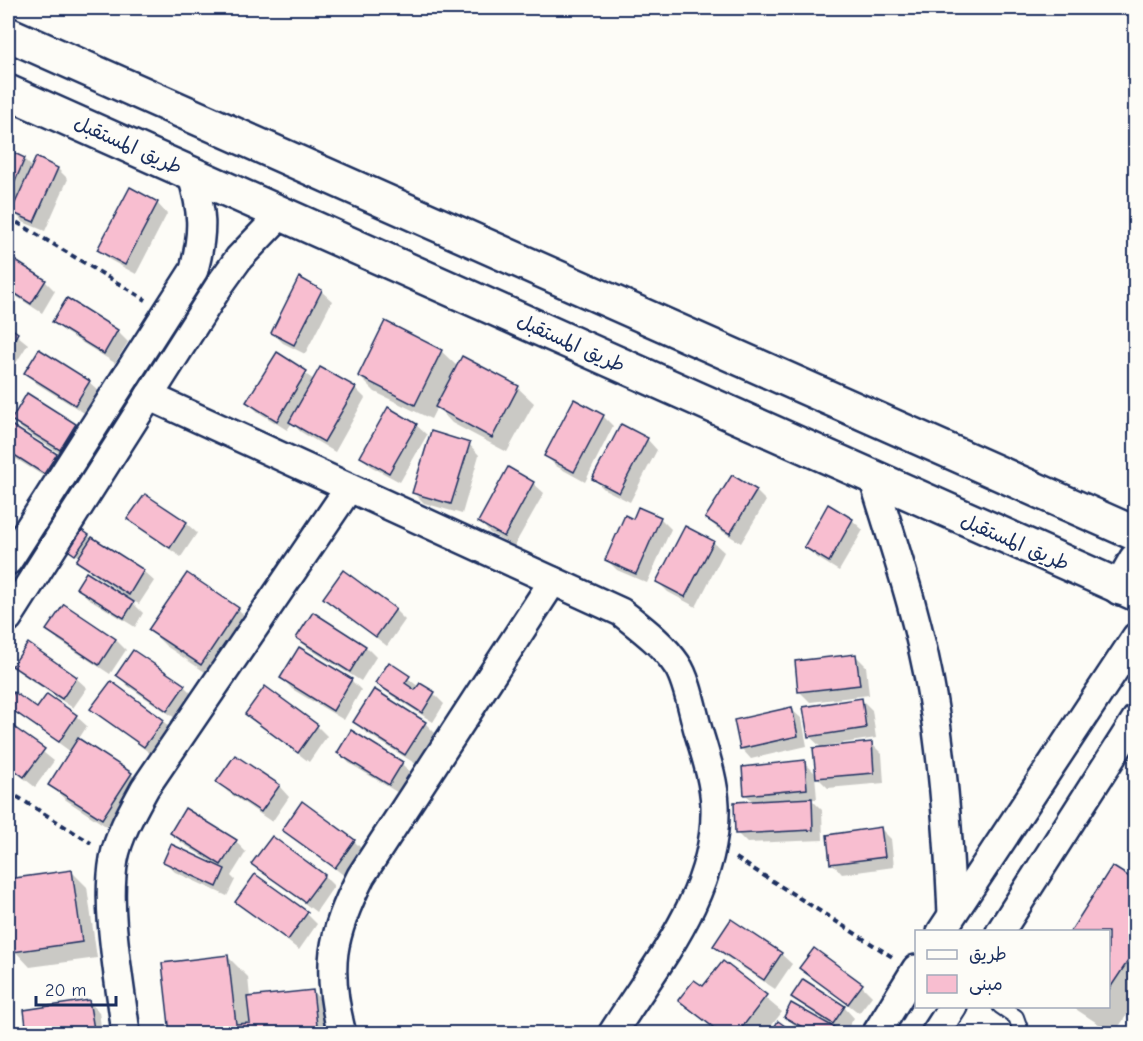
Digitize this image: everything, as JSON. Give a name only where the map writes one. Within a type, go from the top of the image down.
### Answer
[{"type":"street","points":[[8,34],[1136,534]]},
{"type":"street","name":"طريق المستقبل","points":[[8,92],[283,212],[874,481],[1130,581]]},
{"type":"street","points":[[8,561],[194,270],[202,239],[201,207],[191,173]]},
{"type":"street","points":[[8,618],[220,283],[239,258],[283,212]]},
{"type":"street","points":[[194,270],[220,283]]},
{"type":"street","points":[[149,396],[621,612],[652,637],[679,666],[709,766],[715,804],[713,843],[705,875],[692,905],[612,1034]]},
{"type":"street","points":[[874,481],[907,586],[932,694],[947,804],[946,923]]},
{"type":"street","points":[[126,1034],[111,885],[114,857],[129,818],[145,788],[349,488]]},
{"type":"street","points":[[342,1034],[332,996],[332,954],[342,913],[361,876],[553,581]]},
{"type":"street","points":[[946,923],[1136,637]]},
{"type":"street","points":[[1001,930],[1136,719]]},
{"type":"street","points":[[876,1034],[915,972]]},
{"type":"street","points":[[935,1034],[951,1008]]},
{"type":"lane","points":[[1003,1008],[1016,1017],[1022,1034]]},
{"type":"path","points":[[8,217],[166,312]]},
{"type":"path","points":[[8,791],[114,857]]},
{"type":"path","points":[[713,843],[915,969]]},
{"type":"building","points":[[8,150],[25,158],[8,198]]},
{"type":"building","points":[[36,157],[58,168],[34,222],[11,212]]},
{"type":"building","points":[[130,187],[158,202],[125,265],[97,250]]},
{"type":"building","points":[[8,256],[46,280],[31,304],[8,289]]},
{"type":"building","points":[[299,277],[322,290],[294,345],[271,333]]},
{"type":"building","points":[[67,298],[118,330],[104,354],[52,322]]},
{"type":"building","points":[[385,321],[442,350],[415,405],[358,376]]},
{"type":"building","points":[[8,326],[18,333],[8,350]]},
{"type":"building","points":[[39,349],[90,381],[75,405],[24,373]]},
{"type":"building","points":[[277,352],[307,371],[277,421],[246,402]]},
{"type":"building","points":[[462,356],[519,386],[492,438],[435,407]]},
{"type":"building","points":[[320,367],[356,387],[324,442],[289,422]]},
{"type":"building","points":[[27,393],[76,424],[60,450],[11,420]]},
{"type":"building","points":[[574,399],[604,415],[574,472],[544,456]]},
{"type":"building","points":[[388,407],[417,424],[389,473],[360,457]]},
{"type":"building","points":[[8,423],[57,454],[44,474],[8,451]]},
{"type":"building","points":[[621,424],[648,438],[619,493],[592,479]]},
{"type":"building","points":[[431,431],[470,443],[451,504],[412,493]]},
{"type":"building","points":[[508,467],[534,482],[504,537],[478,522]]},
{"type":"building","points":[[732,475],[757,490],[730,534],[705,518]]},
{"type":"building","points":[[145,494],[187,522],[170,548],[127,519]]},
{"type":"building","points":[[828,504],[853,519],[829,562],[804,547]]},
{"type":"building","points":[[638,507],[661,517],[636,574],[605,560],[625,515],[633,519]]},
{"type":"building","points":[[685,526],[714,541],[685,597],[656,582]]},
{"type":"building","points":[[82,530],[89,535],[75,555],[68,550]]},
{"type":"building","points":[[92,537],[144,570],[129,595],[76,561]]},
{"type":"building","points":[[343,570],[396,609],[376,637],[323,598]]},
{"type":"building","points":[[86,572],[134,602],[124,618],[76,588]]},
{"type":"building","points":[[187,573],[239,608],[201,665],[148,630]]},
{"type":"building","points":[[64,604],[116,639],[99,665],[46,630]]},
{"type":"building","points":[[313,612],[366,646],[350,672],[296,638]]},
{"type":"building","points":[[28,643],[77,677],[62,699],[12,666]]},
{"type":"building","points":[[299,647],[352,679],[333,711],[280,678]]},
{"type":"building","points":[[133,650],[185,685],[167,711],[116,675]]},
{"type":"building","points":[[856,654],[860,685],[798,692],[795,661]]},
{"type":"building","points":[[389,662],[410,676],[405,683],[415,690],[420,683],[435,692],[422,713],[375,683]]},
{"type":"building","points":[[111,681],[164,720],[144,747],[90,709]]},
{"type":"building","points":[[265,686],[318,725],[298,753],[245,714]]},
{"type":"building","points":[[374,689],[426,722],[405,755],[353,722]]},
{"type":"building","points":[[14,692],[37,708],[47,694],[77,715],[59,742],[8,707],[8,701]]},
{"type":"building","points":[[862,698],[866,728],[808,737],[803,707]]},
{"type":"building","points":[[792,707],[798,736],[740,749],[734,720]]},
{"type":"building","points":[[8,723],[45,749],[24,777],[8,765]]},
{"type":"building","points":[[351,730],[403,762],[389,785],[337,753]]},
{"type":"building","points":[[78,738],[132,773],[102,819],[48,785]]},
{"type":"building","points":[[872,742],[874,773],[816,778],[813,748]]},
{"type":"building","points":[[235,755],[280,785],[261,812],[216,782]]},
{"type":"building","points":[[805,760],[807,789],[744,795],[742,767]]},
{"type":"building","points":[[812,798],[813,830],[735,834],[734,802]]},
{"type":"building","points":[[302,801],[355,840],[335,868],[282,830]]},
{"type":"building","points":[[185,808],[237,840],[221,865],[170,833]]},
{"type":"building","points":[[881,827],[885,857],[830,864],[827,835]]},
{"type":"building","points":[[272,836],[325,875],[305,902],[251,864]]},
{"type":"building","points":[[171,844],[225,869],[217,887],[163,862]]},
{"type":"building","points":[[1112,866],[1136,881],[1136,949],[1110,988],[1110,930],[1071,930]]},
{"type":"building","points":[[72,870],[82,942],[13,952],[8,910],[8,879]]},
{"type":"building","points":[[255,874],[308,912],[288,940],[235,902]]},
{"type":"building","points":[[731,919],[782,953],[764,980],[713,946]]},
{"type":"building","points":[[814,948],[863,984],[848,1004],[799,968]]},
{"type":"building","points":[[228,955],[236,1024],[250,1023],[247,997],[313,990],[318,1034],[170,1034],[162,963]]},
{"type":"building","points":[[723,961],[767,995],[737,1034],[722,1034],[678,1000],[694,980],[703,986]]},
{"type":"building","points":[[803,979],[845,1006],[833,1024],[791,997]]},
{"type":"building","points":[[89,1000],[94,1029],[75,1034],[27,1034],[24,1010]]},
{"type":"building","points":[[791,1003],[846,1034],[815,1034],[784,1017]]},
{"type":"building","points":[[778,1021],[796,1034],[770,1034]]}]
